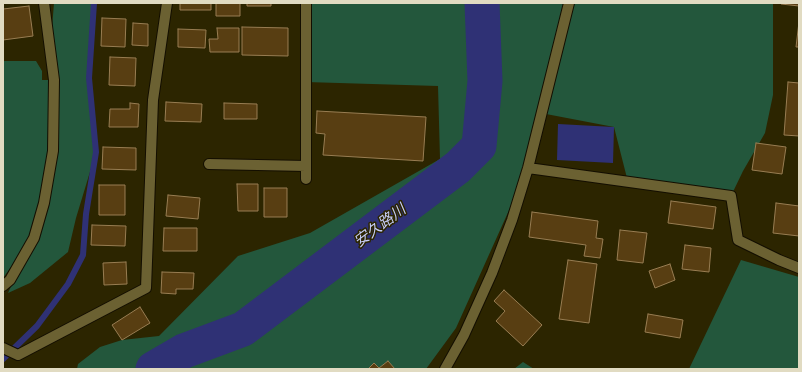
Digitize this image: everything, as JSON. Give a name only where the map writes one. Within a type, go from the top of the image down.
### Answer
[{"type":"street","points":[[3,286],[10,280],[34,238],[44,203],[53,151],[54,80],[44,3]]},
{"type":"street","points":[[3,348],[18,355],[146,288],[153,100],[167,3]]},
{"type":"street","points":[[306,3],[306,179]]},
{"type":"street","points":[[445,369],[464,335],[492,273],[512,220],[528,168],[569,3]]},
{"type":"street","points":[[208,164],[306,166]]},
{"type":"street","points":[[528,168],[731,196],[738,240],[799,268]]},
{"type":"green space","points":[[54,3],[94,3],[89,78],[96,152],[76,218],[68,252],[30,283],[8,293],[34,236],[3,278],[3,61],[36,61],[42,71],[42,80],[51,80],[50,53]]},
{"type":"green space","points":[[306,3],[466,3],[470,33],[468,3],[773,3],[773,95],[765,133],[743,171],[731,196],[628,182],[614,127],[546,114],[528,168],[456,328],[426,369],[394,369],[388,361],[378,369],[77,369],[78,364],[100,347],[122,340],[159,336],[238,256],[310,233],[440,159],[438,86],[306,82]]},
{"type":"green space","points":[[741,260],[799,277],[799,369],[689,369]]},
{"type":"green space","points":[[523,362],[534,369],[514,369]]},
{"type":"shaded area","points":[[558,124],[614,127],[613,163],[557,160]]},
{"type":"building","points":[[180,3],[211,3],[211,10],[180,10]]},
{"type":"building","points":[[216,3],[240,3],[240,16],[216,16]]},
{"type":"building","points":[[247,3],[271,3],[271,6],[247,6]]},
{"type":"building","points":[[799,3],[799,6],[781,4]]},
{"type":"building","points":[[29,6],[33,36],[3,40],[3,9]]},
{"type":"building","points":[[102,18],[126,19],[125,47],[101,46]]},
{"type":"building","points":[[799,22],[799,47],[796,47]]},
{"type":"building","points":[[133,23],[148,24],[148,46],[132,45]]},
{"type":"building","points":[[242,27],[288,28],[288,56],[242,55]]},
{"type":"building","points":[[217,28],[239,28],[239,52],[210,52],[209,39],[218,39]]},
{"type":"building","points":[[178,29],[206,30],[205,48],[178,47]]},
{"type":"building","points":[[110,57],[136,58],[135,86],[109,85]]},
{"type":"building","points":[[788,82],[799,83],[799,136],[784,135]]},
{"type":"building","points":[[166,102],[202,104],[201,122],[165,121]]},
{"type":"building","points":[[130,103],[139,104],[138,127],[109,127],[110,109],[130,109]]},
{"type":"building","points":[[224,103],[257,104],[257,119],[224,119]]},
{"type":"building","points":[[317,111],[426,117],[423,161],[323,155],[325,134],[316,133]]},
{"type":"building","points":[[756,143],[786,147],[782,174],[752,170]]},
{"type":"building","points":[[103,147],[136,148],[136,170],[102,169]]},
{"type":"building","points":[[237,184],[258,184],[258,211],[238,211]]},
{"type":"building","points":[[99,185],[125,185],[125,215],[99,215]]},
{"type":"building","points":[[264,188],[287,188],[287,217],[264,217]]},
{"type":"building","points":[[168,195],[200,198],[198,219],[166,216]]},
{"type":"building","points":[[671,201],[716,207],[713,229],[668,223]]},
{"type":"building","points":[[776,203],[799,206],[799,236],[773,233]]},
{"type":"building","points":[[532,212],[598,221],[596,238],[603,239],[600,258],[584,256],[586,245],[529,237]]},
{"type":"building","points":[[92,225],[126,226],[125,246],[91,245]]},
{"type":"building","points":[[164,228],[197,228],[197,251],[163,251]]},
{"type":"building","points":[[620,230],[647,233],[643,263],[617,260]]},
{"type":"building","points":[[685,245],[711,248],[709,272],[682,269]]},
{"type":"building","points":[[568,260],[597,264],[589,323],[559,319]]},
{"type":"building","points":[[126,262],[127,284],[104,285],[103,263]]},
{"type":"building","points":[[670,264],[675,280],[655,288],[649,271]]},
{"type":"building","points":[[162,272],[194,273],[193,289],[176,289],[176,294],[161,293]]},
{"type":"building","points":[[504,290],[542,325],[523,346],[496,321],[505,311],[494,301]]},
{"type":"building","points":[[140,307],[150,323],[122,340],[112,325]]},
{"type":"building","points":[[648,314],[683,320],[680,338],[645,332]]},
{"type":"building","points":[[388,361],[395,369],[368,369],[374,363],[379,368]]},
{"type":"waterway","points":[[3,359],[37,326],[68,284],[83,255],[86,214],[96,152],[89,78],[94,3]]},
{"type":"waterway","name":"安久路川","points":[[153,369],[184,351],[243,329],[458,167],[479,146],[485,81],[482,3]]}]
